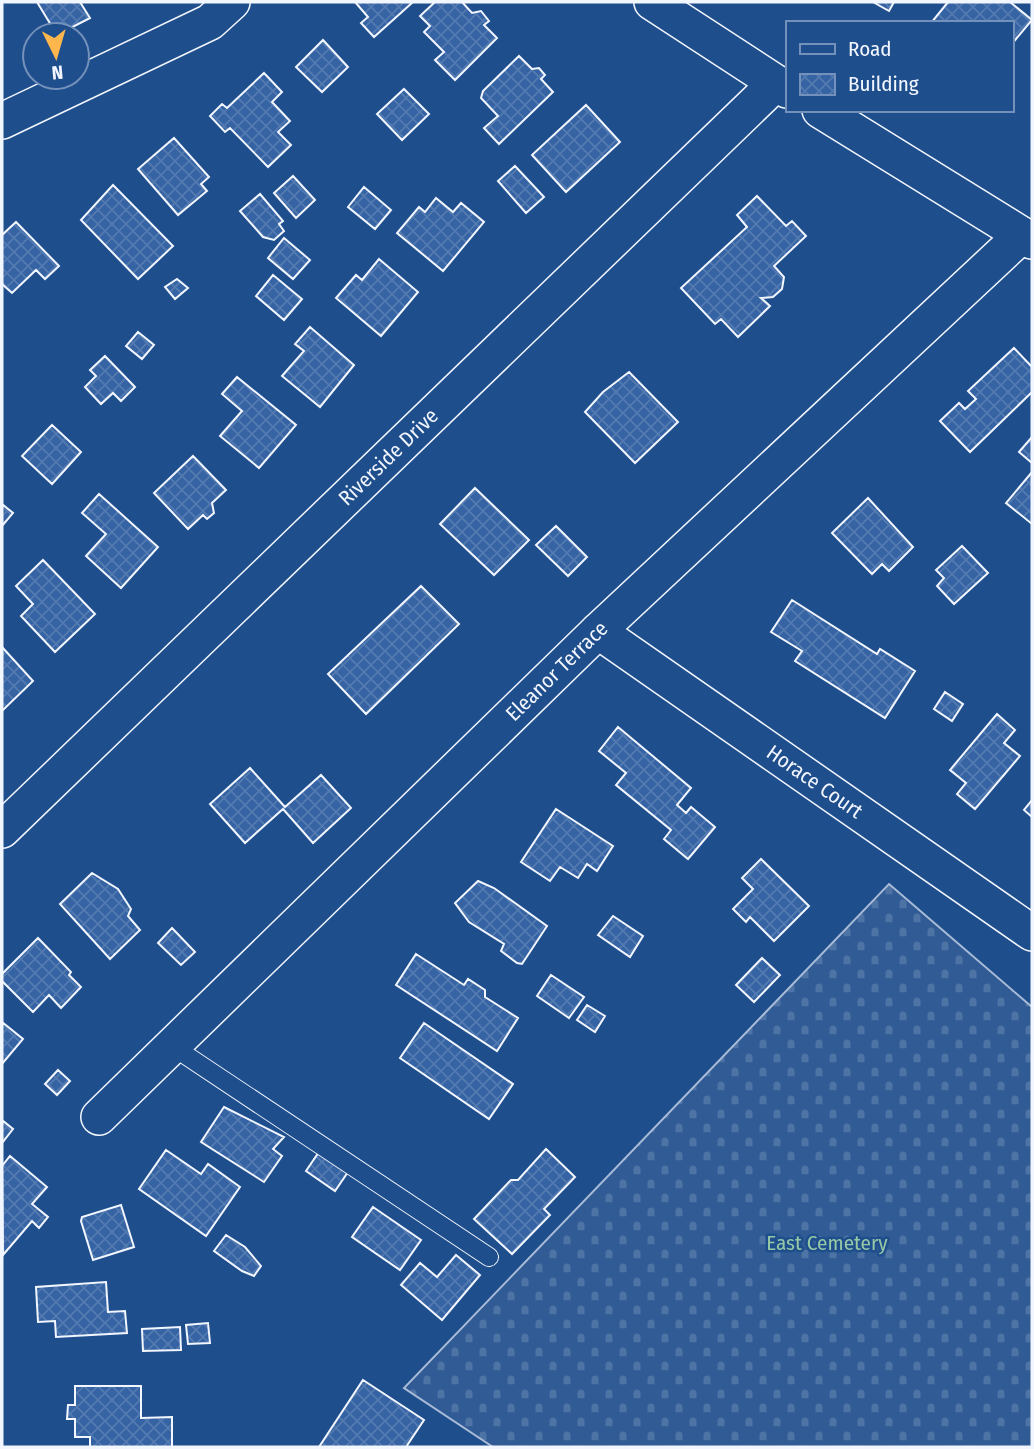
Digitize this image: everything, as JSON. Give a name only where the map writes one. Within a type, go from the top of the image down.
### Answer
[{"type":"street","points":[[2,121],[210,22],[232,2]]},
{"type":"street","points":[[652,2],[782,86]]},
{"type":"street","name":"Riverside Drive","points":[[2,830],[782,86]]},
{"type":"street","points":[[823,112],[1027,238]]},
{"type":"street","name":"Eleanor Terrace","points":[[99,1117],[598,631],[1027,238]]},
{"type":"street","name":"Horace Court","points":[[598,631],[1032,933]]},
{"type":"lane","points":[[172,1046],[489,1257]]},
{"type":"green space","name":"East Cemetery","points":[[889,884],[1032,1007],[1032,1447],[493,1447],[404,1388]]},
{"type":"building","points":[[37,2],[80,2],[90,18],[84,21],[49,21]]},
{"type":"building","points":[[355,2],[413,2],[374,37],[361,23],[368,17]]},
{"type":"building","points":[[435,2],[462,2],[472,13],[481,11],[489,21],[484,25],[497,38],[455,80],[435,60],[444,52],[424,32],[430,26],[420,16]]},
{"type":"building","points":[[873,2],[894,2],[889,11]]},
{"type":"building","points":[[948,2],[1010,2],[1032,20],[1013,43],[1013,21],[933,21]]},
{"type":"building","points":[[323,40],[348,67],[322,92],[296,67]]},
{"type":"building","points":[[519,56],[532,69],[539,68],[545,75],[541,79],[553,92],[499,144],[484,128],[498,116],[481,98],[483,91]]},
{"type":"building","points":[[264,73],[282,92],[272,102],[290,121],[278,132],[291,145],[268,167],[230,128],[225,132],[210,116],[222,104],[227,108]]},
{"type":"building","points":[[404,89],[429,114],[402,140],[377,114]]},
{"type":"building","points":[[586,105],[620,142],[566,192],[532,155]]},
{"type":"building","points":[[174,138],[209,177],[201,184],[207,191],[178,215],[138,169]]},
{"type":"building","points":[[515,166],[544,197],[526,213],[498,181]]},
{"type":"building","points":[[293,176],[315,200],[296,218],[274,193]]},
{"type":"building","points":[[113,185],[173,246],[138,279],[81,220]]},
{"type":"building","points":[[364,187],[391,210],[375,229],[348,207]]},
{"type":"building","points":[[260,194],[283,221],[279,224],[284,231],[274,240],[263,237],[240,211]]},
{"type":"building","points":[[757,196],[786,226],[792,221],[806,236],[774,266],[784,277],[782,289],[773,297],[761,298],[770,306],[738,337],[721,319],[715,324],[681,288],[747,227],[737,215]]},
{"type":"building","points":[[436,198],[453,212],[461,203],[484,222],[443,271],[397,233],[419,207],[425,212]]},
{"type":"building","points":[[16,222],[59,266],[45,279],[36,270],[12,293],[2,284],[2,235]]},
{"type":"building","points":[[284,238],[310,260],[293,279],[268,258]]},
{"type":"building","points":[[379,259],[418,292],[381,336],[336,298],[356,275],[362,280]]},
{"type":"building","points":[[273,275],[302,299],[284,320],[256,296]]},
{"type":"building","points":[[177,279],[188,288],[175,299],[165,287]]},
{"type":"building","points":[[310,327],[354,365],[320,407],[282,376],[304,351],[295,344]]},
{"type":"building","points":[[138,332],[154,345],[142,359],[126,346]]},
{"type":"building","points":[[1014,348],[1032,367],[1032,392],[970,452],[940,421],[959,403],[965,409],[976,399],[968,391]]},
{"type":"building","points":[[105,356],[135,387],[121,401],[113,393],[101,404],[85,387],[96,376],[90,370]]},
{"type":"building","points":[[629,372],[678,422],[635,463],[585,412],[603,392]]},
{"type":"building","points":[[237,377],[296,425],[259,468],[220,436],[242,411],[222,394]]},
{"type":"building","points":[[52,425],[81,452],[52,484],[22,456]]},
{"type":"building","points":[[1032,437],[1032,463],[1019,452]]},
{"type":"building","points":[[193,456],[226,490],[212,503],[214,513],[207,519],[203,515],[188,529],[154,493]]},
{"type":"building","points":[[1032,472],[1032,524],[1006,503]]},
{"type":"building","points":[[475,488],[529,540],[494,575],[440,524]]},
{"type":"building","points":[[99,494],[158,547],[121,588],[86,556],[106,534],[82,513]]},
{"type":"building","points":[[868,498],[913,547],[889,571],[882,564],[872,574],[832,533]]},
{"type":"building","points":[[2,504],[13,513],[2,526]]},
{"type":"building","points":[[556,526],[587,557],[568,576],[536,545]]},
{"type":"building","points":[[962,546],[988,573],[954,604],[937,586],[944,578],[936,570]]},
{"type":"building","points":[[43,560],[95,614],[55,652],[21,616],[33,604],[16,586]]},
{"type":"building","points":[[421,586],[459,624],[366,714],[328,674]]},
{"type":"building","points":[[792,600],[877,654],[880,649],[915,671],[885,718],[795,661],[802,651],[771,632]]},
{"type":"building","points":[[2,647],[33,681],[2,711]]},
{"type":"building","points":[[945,692],[963,704],[952,721],[934,709]]},
{"type":"building","points":[[997,714],[1015,730],[1004,743],[1020,756],[975,809],[957,794],[966,783],[950,770]]},
{"type":"building","points":[[618,727],[691,788],[677,805],[686,813],[691,807],[715,827],[688,859],[664,839],[671,830],[616,785],[626,773],[599,751]]},
{"type":"building","points":[[250,768],[285,807],[321,775],[351,808],[313,843],[283,809],[245,843],[210,804]]},
{"type":"building","points":[[1032,800],[1032,817],[1024,810]]},
{"type":"building","points":[[556,809],[613,846],[597,871],[587,864],[578,878],[560,867],[550,881],[521,862]]},
{"type":"building","points":[[761,859],[809,906],[774,941],[750,917],[746,922],[733,909],[753,889],[742,878]]},
{"type":"building","points":[[92,873],[118,889],[131,909],[128,916],[140,930],[110,959],[60,904]]},
{"type":"building","points":[[478,881],[494,888],[547,926],[522,964],[501,951],[504,944],[469,922],[455,903]]},
{"type":"building","points":[[613,916],[643,936],[630,957],[598,935]]},
{"type":"building","points":[[172,928],[195,952],[181,965],[158,943]]},
{"type":"building","points":[[38,938],[71,972],[69,975],[81,987],[61,1008],[49,995],[33,1012],[2,981],[2,974]]},
{"type":"building","points":[[416,954],[464,985],[468,979],[485,990],[485,997],[518,1018],[497,1051],[396,985]]},
{"type":"building","points":[[762,958],[780,975],[754,1002],[736,985]]},
{"type":"building","points":[[551,975],[584,997],[569,1018],[537,996]]},
{"type":"building","points":[[587,1005],[605,1016],[595,1032],[577,1020]]},
{"type":"building","points":[[2,1022],[23,1039],[2,1064]]},
{"type":"building","points":[[424,1023],[513,1084],[489,1119],[400,1058]]},
{"type":"building","points":[[58,1070],[70,1081],[57,1095],[45,1084]]},
{"type":"building","points":[[224,1107],[284,1137],[273,1149],[282,1156],[264,1182],[201,1142]]},
{"type":"building","points":[[2,1120],[13,1129],[2,1143]]},
{"type":"building","points":[[321,1149],[350,1169],[335,1191],[306,1171]]},
{"type":"building","points":[[546,1149],[575,1177],[544,1209],[550,1215],[512,1254],[474,1219],[511,1180],[518,1180]]},
{"type":"building","points":[[166,1150],[201,1174],[208,1164],[240,1187],[206,1236],[139,1189]]},
{"type":"building","points":[[10,1156],[47,1187],[32,1204],[48,1217],[39,1228],[32,1221],[3,1255],[2,1166]]},
{"type":"building","points":[[121,1205],[134,1247],[93,1260],[82,1217]]},
{"type":"building","points":[[373,1207],[421,1240],[400,1270],[352,1237]]},
{"type":"building","points":[[226,1235],[245,1247],[261,1266],[254,1276],[242,1271],[214,1251]]},
{"type":"building","points":[[456,1255],[480,1275],[442,1320],[401,1285],[420,1263],[437,1277]]},
{"type":"building","points":[[106,1282],[108,1312],[125,1311],[127,1333],[56,1337],[55,1321],[38,1322],[36,1287]]},
{"type":"building","points":[[208,1323],[210,1343],[188,1344],[186,1325]]},
{"type":"building","points":[[180,1327],[181,1350],[143,1351],[142,1329]]},
{"type":"building","points":[[363,1380],[424,1420],[406,1447],[319,1447]]},
{"type":"building","points":[[75,1386],[141,1386],[141,1418],[172,1417],[172,1447],[90,1447],[90,1437],[75,1437],[75,1419],[67,1419],[68,1405],[75,1405]]}]
